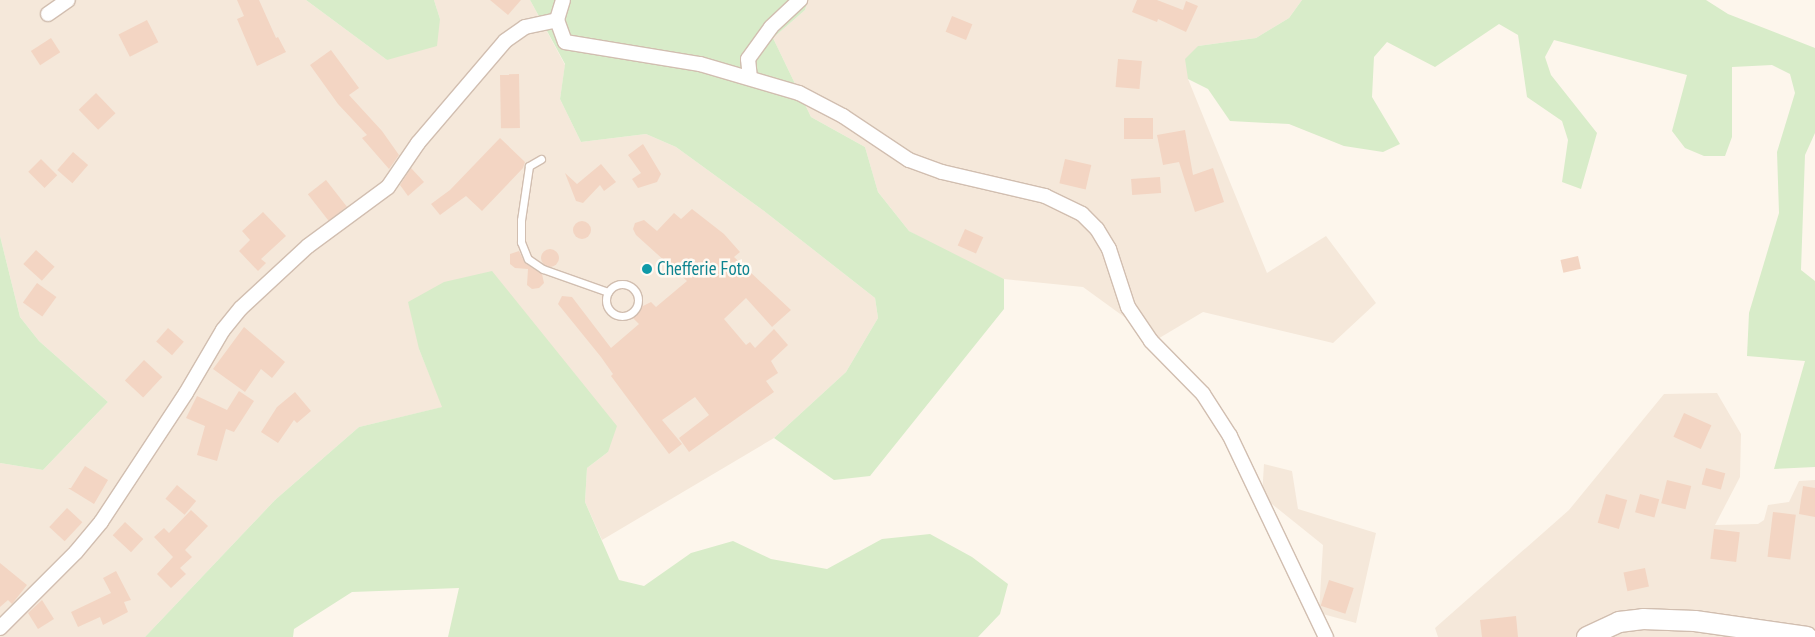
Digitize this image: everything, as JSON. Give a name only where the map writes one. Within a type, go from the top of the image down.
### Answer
[{"type":"street","points":[[48,14],[68,0]]},
{"type":"street","points":[[563,0],[557,20],[566,42],[700,64],[799,93],[843,116],[909,160],[942,172],[1045,196],[1082,214],[1097,229],[1109,249],[1128,307],[1151,342],[1203,394],[1230,436],[1326,637]]},
{"type":"street","points":[[750,78],[748,59],[771,27],[800,0]]},
{"type":"street","points":[[0,628],[76,552],[101,522],[186,393],[223,330],[241,308],[308,246],[388,187],[418,143],[506,41],[525,27],[557,20]]},
{"type":"street","points":[[1586,637],[1619,622],[1643,619],[1695,621],[1807,637]]},
{"type":"lane","points":[[541,159],[529,166],[521,220],[521,242],[528,259],[557,275],[608,292]]},
{"type":"lane","points":[[617,285],[630,286],[638,295],[635,311],[630,315],[616,316],[607,306],[608,292],[617,285]]},
{"type":"shaded area","points":[[0,0],[306,0],[387,60],[440,19],[434,0],[530,0],[565,65],[560,99],[581,142],[646,134],[676,147],[764,211],[875,298],[878,318],[846,372],[774,438],[602,540],[585,502],[587,468],[608,452],[419,349],[443,407],[359,427],[275,500],[145,637],[0,637],[0,463],[43,470],[108,402],[39,341],[20,317],[0,236]]},
{"type":"shaded area","points":[[808,0],[1302,0],[1289,18],[1256,38],[1198,46],[1188,79],[1267,273],[1326,236],[1376,303],[1333,343],[1203,312],[1156,340],[1083,287],[1004,279],[946,252],[909,231],[878,192],[865,147],[811,117],[773,38],[805,10]]},
{"type":"shaded area","points":[[1717,393],[1741,434],[1740,477],[1715,525],[1758,524],[1764,520],[1768,505],[1789,502],[1799,481],[1815,480],[1815,637],[1438,637],[1435,628],[1569,510],[1664,394]]},
{"type":"shaded area","points":[[1264,464],[1292,471],[1298,509],[1376,533],[1356,623],[1319,613],[1323,545],[1262,496]]},
{"type":"green space","points":[[306,0],[434,0],[440,19],[437,46],[387,60]]},
{"type":"green space","points":[[530,0],[808,0],[805,10],[773,38],[811,117],[865,147],[878,192],[909,231],[1004,279],[1004,309],[870,476],[834,480],[774,438],[846,372],[878,318],[875,298],[764,211],[676,147],[646,134],[581,142],[560,99],[565,64]]},
{"type":"green space","points":[[1302,0],[1706,0],[1728,14],[1815,48],[1815,133],[1805,155],[1801,270],[1815,281],[1815,467],[1774,469],[1805,361],[1747,356],[1749,313],[1779,213],[1777,152],[1795,93],[1790,74],[1772,65],[1732,67],[1732,137],[1725,156],[1704,156],[1685,148],[1672,131],[1687,75],[1554,40],[1545,57],[1551,75],[1597,133],[1581,189],[1562,182],[1568,140],[1562,121],[1527,97],[1518,35],[1499,24],[1435,67],[1387,42],[1374,57],[1372,97],[1400,144],[1383,152],[1344,146],[1289,124],[1230,121],[1208,89],[1188,79],[1185,59],[1198,46],[1256,38],[1289,18]]},
{"type":"green space","points":[[0,236],[20,317],[39,341],[108,402],[43,470],[0,463]]},
{"type":"green space","points":[[492,271],[617,426],[608,452],[587,468],[585,502],[619,580],[644,586],[691,553],[733,541],[771,559],[827,569],[882,539],[930,534],[972,557],[1008,584],[1000,614],[978,637],[448,637],[459,588],[352,592],[294,629],[293,637],[145,637],[275,500],[359,427],[442,407],[419,349],[408,302],[444,282]]},
{"type":"building","points":[[237,0],[259,0],[276,38],[278,37],[286,52],[257,66],[237,19],[244,16]]},
{"type":"building","points":[[490,0],[521,0],[508,15]]},
{"type":"building","points":[[1137,0],[1157,0],[1183,10],[1186,1],[1198,6],[1186,32],[1158,19],[1157,22],[1132,12]]},
{"type":"building","points":[[952,16],[972,24],[966,40],[946,32]]},
{"type":"building","points":[[147,20],[158,42],[130,57],[118,35]]},
{"type":"building","points":[[51,38],[60,52],[40,65],[31,51]]},
{"type":"building","points":[[331,50],[359,88],[349,95],[382,131],[399,155],[389,169],[362,138],[367,135],[338,104],[310,65]]},
{"type":"building","points":[[1118,59],[1142,61],[1139,89],[1116,87]]},
{"type":"building","points":[[500,74],[519,74],[520,128],[501,128]]},
{"type":"building","points":[[96,93],[115,113],[98,130],[79,110]]},
{"type":"building","points":[[1124,118],[1153,118],[1153,139],[1124,139]]},
{"type":"building","points":[[1185,130],[1193,175],[1213,168],[1224,202],[1195,212],[1179,162],[1163,165],[1157,135]]},
{"type":"building","points":[[500,138],[525,162],[523,168],[482,211],[466,196],[440,215],[431,204],[450,190]]},
{"type":"building","points":[[643,144],[661,174],[657,182],[638,188],[632,179],[641,173],[628,155]]},
{"type":"building","points":[[73,152],[88,165],[72,183],[57,170]]},
{"type":"building","points":[[41,159],[57,175],[45,188],[28,172]]},
{"type":"building","points":[[1065,159],[1091,165],[1086,189],[1059,183]]},
{"type":"building","points":[[601,164],[616,182],[604,191],[600,185],[583,203],[576,201],[565,173],[577,184]]},
{"type":"building","points":[[411,168],[424,182],[408,196],[400,185]]},
{"type":"building","points":[[1160,177],[1161,193],[1132,195],[1131,179]]},
{"type":"building","points":[[326,180],[347,207],[329,221],[308,194]]},
{"type":"building","points":[[692,209],[724,234],[740,252],[734,257],[791,310],[772,327],[746,298],[724,319],[746,345],[750,342],[755,348],[774,329],[788,345],[771,361],[778,373],[766,381],[774,392],[689,452],[679,438],[709,415],[695,397],[662,420],[682,444],[669,454],[611,376],[613,374],[601,357],[558,304],[562,296],[572,297],[611,348],[639,324],[633,318],[639,308],[651,302],[656,307],[687,281],[636,235],[633,229],[635,223],[644,220],[657,231],[674,213],[681,219]]},
{"type":"building","points":[[263,212],[286,236],[261,259],[266,263],[258,271],[239,251],[250,240],[242,231]]},
{"type":"building","points":[[582,221],[588,224],[591,230],[588,236],[582,239],[576,236],[573,230],[576,224]]},
{"type":"building","points":[[965,229],[983,237],[976,254],[958,245]]},
{"type":"building","points":[[550,249],[556,252],[559,258],[556,264],[550,267],[544,264],[541,258],[544,252]]},
{"type":"building","points":[[36,250],[55,267],[42,281],[23,264]]},
{"type":"building","points":[[519,251],[525,263],[542,274],[544,283],[539,288],[532,289],[527,285],[528,269],[515,268],[510,264],[510,254]]},
{"type":"building","points":[[1578,256],[1581,269],[1563,273],[1560,260]]},
{"type":"building","points":[[37,283],[56,297],[42,317],[23,302]]},
{"type":"building","points":[[244,327],[285,362],[272,378],[261,369],[245,392],[213,369]]},
{"type":"building","points":[[168,328],[184,342],[172,355],[156,342]]},
{"type":"building","points":[[144,360],[162,377],[143,398],[125,380]]},
{"type":"building","points":[[239,391],[254,401],[234,432],[226,429],[217,461],[197,455],[205,426],[186,418],[197,396],[227,410]]},
{"type":"building","points":[[295,392],[311,411],[297,423],[294,420],[278,443],[261,432],[277,407]]},
{"type":"building","points":[[1684,413],[1711,425],[1701,449],[1673,437]]},
{"type":"building","points":[[85,466],[108,480],[94,504],[68,488],[71,488]]},
{"type":"building","points":[[1706,468],[1725,473],[1721,490],[1702,484]]},
{"type":"building","points":[[1667,480],[1691,486],[1685,509],[1661,503]]},
{"type":"building","points":[[177,485],[196,501],[185,515],[165,499]]},
{"type":"building","points":[[1803,486],[1815,488],[1815,517],[1799,514]]},
{"type":"building","points":[[1606,494],[1627,500],[1619,529],[1598,523]]},
{"type":"building","points":[[1640,494],[1659,499],[1654,518],[1635,512]]},
{"type":"building","points":[[67,508],[82,522],[65,541],[49,527]]},
{"type":"building","points":[[191,510],[208,526],[185,550],[192,557],[180,568],[186,574],[171,588],[157,574],[173,557],[154,537],[164,528],[169,533]]},
{"type":"building","points":[[1773,512],[1796,515],[1790,559],[1768,557]]},
{"type":"building","points":[[125,522],[143,539],[131,552],[113,535]]},
{"type":"building","points":[[1714,529],[1740,532],[1736,562],[1710,559]]},
{"type":"building","points":[[0,563],[27,585],[12,604],[8,600],[0,607]]},
{"type":"building","points":[[1645,568],[1649,587],[1627,591],[1623,573]]},
{"type":"building","points":[[116,571],[131,600],[124,602],[128,612],[103,625],[100,617],[78,627],[71,612],[111,593],[103,578]]},
{"type":"building","points":[[1329,580],[1354,588],[1345,614],[1321,606]]},
{"type":"building","points":[[42,600],[54,619],[38,629],[28,613]]},
{"type":"building","points":[[1516,616],[1518,637],[1482,637],[1480,620]]},
{"type":"place","name":"Chefferie Foto","points":[[647,269]]}]
